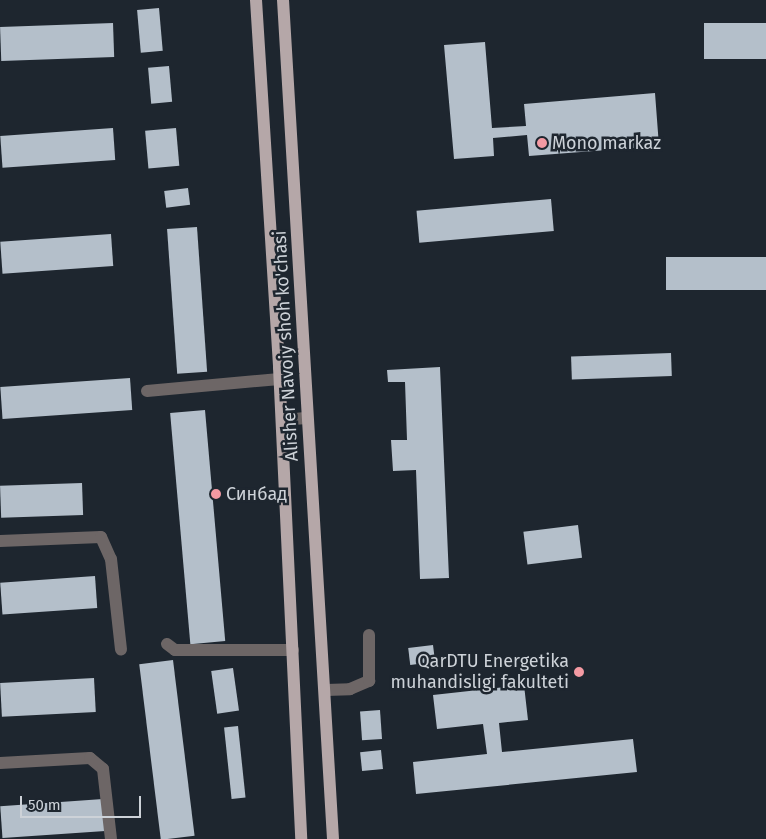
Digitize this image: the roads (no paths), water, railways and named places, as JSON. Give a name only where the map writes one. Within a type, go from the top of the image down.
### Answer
[{"type":"main road","name":"Alisher Navoiy shoh ko'chasi","points":[[256,0],[280,379],[302,839]]},
{"type":"main road","name":"Alisher Navoiy shoh ko'chasi","points":[[283,0],[306,418],[326,690],[333,839]]},
{"type":"street","points":[[147,392],[280,379]]},
{"type":"street","points":[[282,420],[306,418]]},
{"type":"street","points":[[0,541],[101,537],[111,560],[121,649]]},
{"type":"street","points":[[326,690],[350,689],[369,682],[369,635]]},
{"type":"street","points":[[167,644],[175,650],[292,650]]},
{"type":"street","points":[[0,763],[90,758],[104,769],[111,839]]},
{"type":"place","name":"Mono markaz","points":[[542,143]]},
{"type":"place","name":"Синбад","points":[[216,494]]},
{"type":"place","name":"QarDTU Energetika muhandisligi fakulteti","points":[[579,672]]}]
